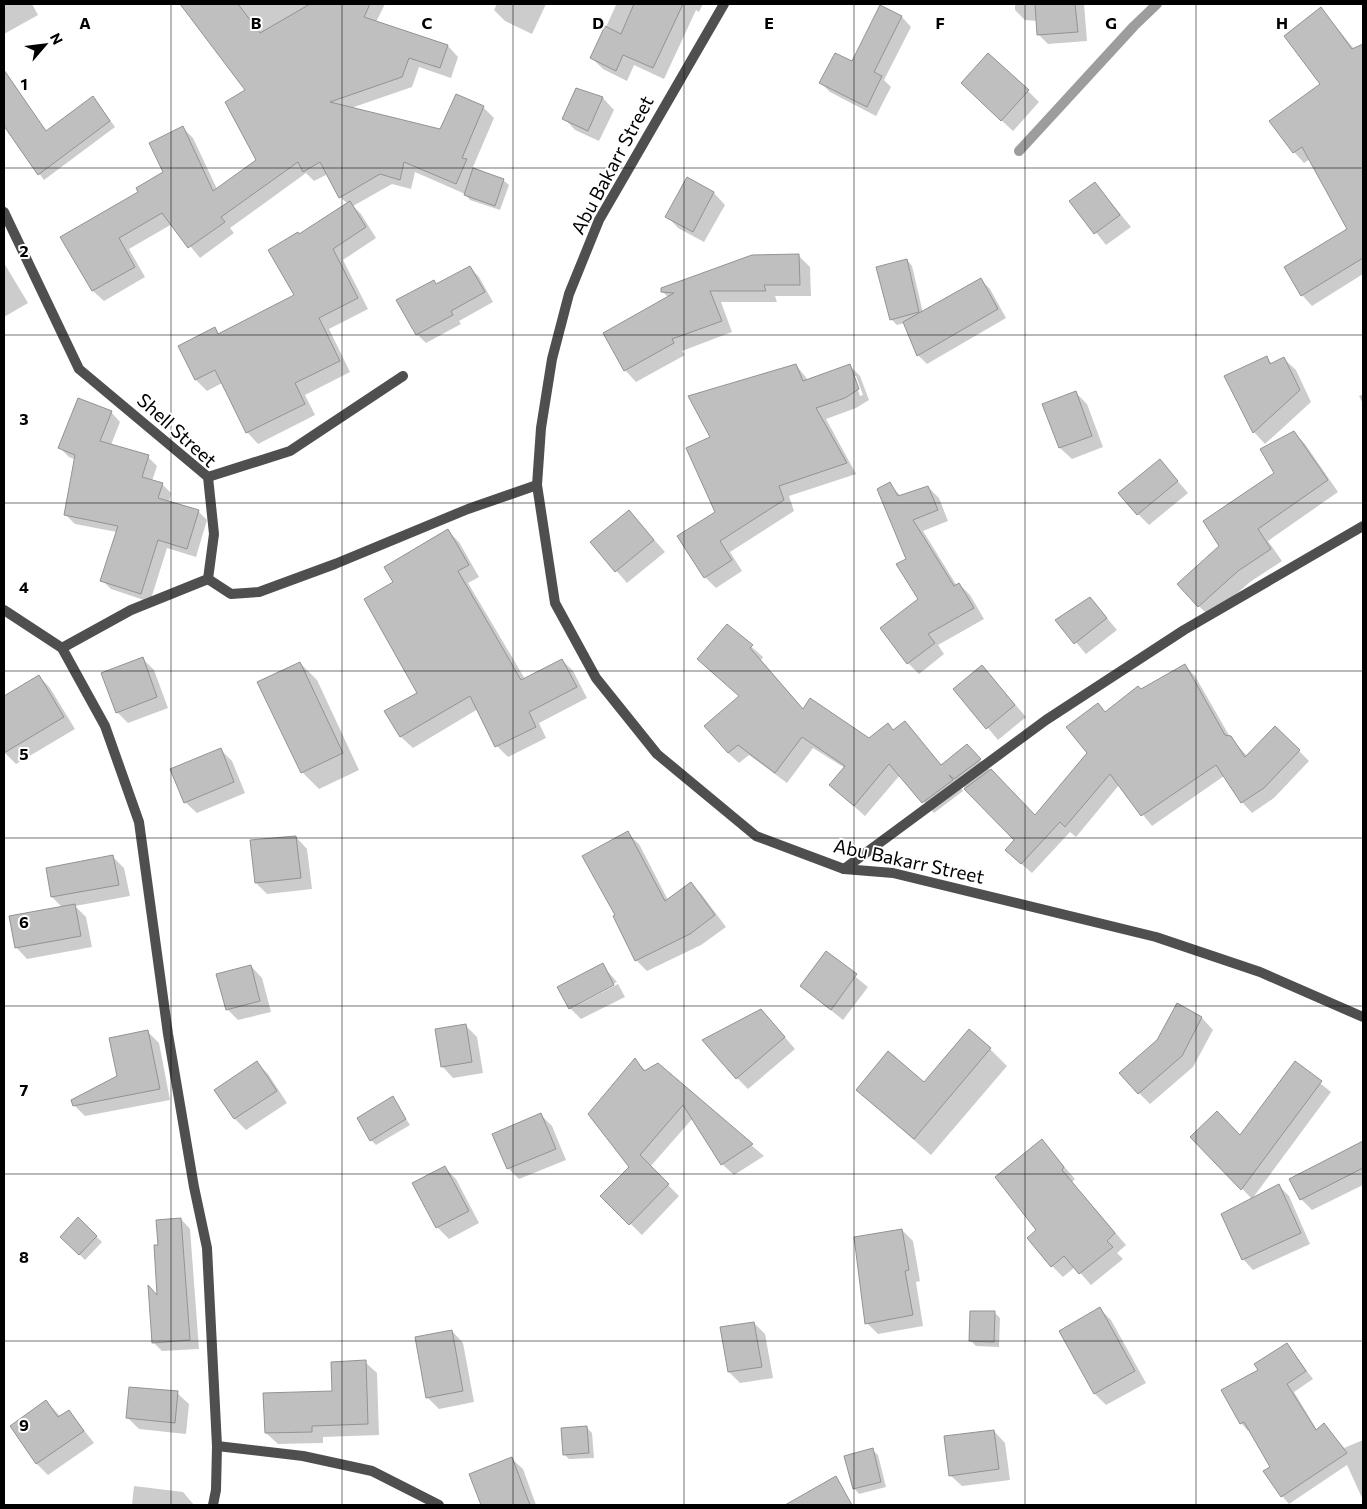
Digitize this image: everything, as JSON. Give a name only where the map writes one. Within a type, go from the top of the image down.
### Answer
[{"type":"street","name":"Abu Bakarr Street","points":[[724,4],[598,220],[573,285],[552,359],[541,428],[537,485],[555,603],[596,678],[657,754],[756,836],[844,869],[893,873],[1156,937],[1260,972],[1363,1017]]},
{"type":"street","name":"Shell Street","points":[[4,212],[80,369],[208,477],[214,534],[208,579]]},
{"type":"street","points":[[208,477],[290,450],[403,376]]},
{"type":"street","points":[[62,648],[131,610],[208,579],[232,594],[259,592],[335,564],[468,509],[537,485]]},
{"type":"street","points":[[844,869],[1046,720],[1184,630],[1363,526]]},
{"type":"street","points":[[4,610],[62,648],[105,726],[138,822],[168,1034],[194,1187],[207,1248],[218,1446],[216,1490],[213,1505]]},
{"type":"street","points":[[218,1446],[303,1456],[372,1471],[439,1505]]},
{"type":"building","points":[[180,4],[238,4],[260,33],[310,4],[370,4],[364,17],[448,45],[440,68],[409,58],[402,77],[330,102],[440,129],[456,94],[484,106],[462,158],[467,159],[456,184],[404,162],[400,180],[380,174],[339,198],[320,162],[303,172],[298,162],[221,217],[225,222],[188,248],[162,213],[119,238],[135,267],[92,291],[60,237],[138,192],[136,188],[163,172],[149,143],[183,126],[213,191],[256,160],[225,102],[245,90]]},
{"type":"building","points":[[634,4],[683,4],[653,68],[623,55],[616,71],[590,58],[605,26],[621,34]]},
{"type":"building","points":[[1035,4],[1075,4],[1078,32],[1037,35]]},
{"type":"building","points":[[880,5],[902,16],[874,72],[882,76],[867,107],[819,83],[835,53],[852,61]]},
{"type":"building","points":[[1321,7],[1352,49],[1363,44],[1363,258],[1301,296],[1284,267],[1347,229],[1302,147],[1293,153],[1269,121],[1320,84],[1284,36]]},
{"type":"building","points":[[988,53],[1029,90],[1001,121],[961,83]]},
{"type":"building","points":[[4,70],[46,131],[93,96],[110,121],[38,175],[4,126]]},
{"type":"building","points":[[576,88],[603,97],[588,131],[562,119]]},
{"type":"building","points":[[473,168],[504,179],[495,206],[464,195]]},
{"type":"building","points":[[687,177],[714,192],[693,232],[665,217]]},
{"type":"building","points":[[1095,182],[1120,215],[1094,234],[1069,201]]},
{"type":"building","points":[[350,201],[366,227],[333,249],[358,298],[319,318],[340,361],[295,383],[305,404],[246,433],[215,370],[195,380],[178,346],[215,327],[218,334],[294,295],[268,250],[298,232],[299,234]]},
{"type":"building","points":[[799,254],[800,285],[764,285],[766,291],[710,291],[722,321],[672,339],[674,343],[624,371],[603,333],[674,293],[661,292],[661,288],[752,255]]},
{"type":"building","points":[[907,259],[919,312],[890,320],[876,267]]},
{"type":"building","points":[[470,266],[485,292],[451,311],[453,315],[416,335],[396,300],[434,280],[436,284]]},
{"type":"building","points":[[981,278],[998,309],[917,356],[903,322]]},
{"type":"building","points":[[1267,356],[1270,364],[1284,357],[1300,390],[1253,433],[1224,376]]},
{"type":"building","points":[[796,364],[803,381],[850,364],[859,389],[845,398],[816,408],[847,463],[779,486],[784,500],[720,541],[732,560],[704,578],[677,536],[715,512],[686,448],[710,437],[688,396]]},
{"type":"building","points":[[1076,391],[1092,436],[1059,448],[1042,404]]},
{"type":"building","points":[[78,398],[112,411],[100,441],[149,455],[142,477],[163,483],[158,498],[199,510],[187,549],[158,540],[141,594],[100,581],[118,526],[64,515],[75,455],[58,448]]},
{"type":"building","points":[[1294,431],[1328,480],[1258,529],[1271,549],[1238,571],[1198,607],[1177,584],[1219,546],[1203,521],[1274,473],[1260,449]]},
{"type":"building","points":[[1160,459],[1178,481],[1137,515],[1118,493]]},
{"type":"building","points":[[890,482],[898,496],[928,486],[938,510],[913,520],[954,586],[959,583],[974,608],[928,634],[935,643],[907,664],[880,628],[918,599],[896,564],[906,559],[877,489]]},
{"type":"building","points":[[629,510],[654,540],[615,572],[590,542]]},
{"type":"building","points":[[448,529],[469,565],[458,571],[521,680],[562,659],[577,687],[529,712],[536,727],[495,747],[470,696],[400,737],[384,711],[417,693],[364,599],[393,582],[384,567]]},
{"type":"building","points":[[1090,597],[1107,618],[1074,644],[1055,620]]},
{"type":"building","points":[[727,624],[753,645],[750,648],[803,709],[810,698],[869,738],[888,723],[893,730],[905,721],[941,765],[967,744],[981,759],[954,779],[949,775],[953,780],[922,803],[889,764],[854,806],[829,785],[845,766],[802,737],[775,773],[738,745],[728,753],[704,726],[739,696],[697,659]]},
{"type":"building","points":[[143,657],[157,697],[116,713],[101,673]]},
{"type":"building","points":[[300,662],[343,753],[301,773],[257,682]]},
{"type":"building","points":[[1185,664],[1225,735],[1231,736],[1245,757],[1275,726],[1300,750],[1264,788],[1241,803],[1216,765],[1141,816],[1110,774],[1065,827],[1060,822],[1021,864],[1005,850],[1014,840],[964,789],[991,769],[1035,815],[1087,753],[1066,727],[1098,703],[1105,712],[1138,686],[1141,689]]},
{"type":"building","points":[[982,665],[1015,705],[986,729],[953,689]]},
{"type":"building","points":[[39,675],[64,717],[4,753],[4,696]]},
{"type":"building","points":[[221,748],[234,782],[184,803],[170,769]]},
{"type":"building","points":[[628,831],[665,901],[691,882],[715,915],[690,934],[635,961],[613,916],[615,915],[582,856]]},
{"type":"building","points":[[296,836],[301,878],[255,883],[250,840]]},
{"type":"building","points":[[113,855],[119,885],[51,897],[46,868]]},
{"type":"building","points":[[75,904],[81,936],[15,948],[9,916]]},
{"type":"building","points":[[826,951],[857,974],[831,1010],[800,986]]},
{"type":"building","points":[[603,963],[614,985],[569,1009],[557,987]]},
{"type":"building","points":[[251,965],[260,1001],[226,1010],[216,974]]},
{"type":"building","points":[[1177,1003],[1202,1017],[1182,1056],[1138,1094],[1119,1073],[1157,1040]]},
{"type":"building","points":[[761,1009],[785,1037],[736,1079],[702,1040]]},
{"type":"building","points":[[466,1024],[472,1062],[441,1067],[435,1029]]},
{"type":"building","points":[[969,1029],[991,1048],[914,1139],[856,1090],[888,1051],[924,1082]]},
{"type":"building","points":[[148,1030],[160,1089],[73,1106],[71,1100],[117,1076],[109,1038]]},
{"type":"building","points":[[635,1058],[644,1071],[658,1063],[753,1144],[721,1165],[683,1105],[640,1155],[669,1184],[629,1225],[600,1196],[629,1167],[588,1114]]},
{"type":"building","points":[[257,1061],[277,1091],[234,1119],[214,1090]]},
{"type":"building","points":[[1295,1061],[1322,1081],[1241,1190],[1190,1137],[1217,1111],[1240,1135]]},
{"type":"building","points":[[393,1096],[406,1119],[370,1141],[357,1118]]},
{"type":"building","points":[[541,1113],[556,1149],[507,1169],[492,1134]]},
{"type":"building","points":[[1042,1139],[1064,1167],[1062,1170],[1115,1233],[1107,1241],[1113,1247],[1079,1274],[1064,1256],[1051,1267],[1027,1238],[1036,1230],[995,1177]]},
{"type":"building","points":[[1363,1141],[1363,1168],[1300,1200],[1289,1179]]},
{"type":"building","points":[[445,1166],[469,1211],[436,1228],[412,1183]]},
{"type":"building","points":[[1279,1184],[1301,1233],[1242,1260],[1221,1214]]},
{"type":"building","points":[[78,1217],[97,1236],[79,1255],[60,1237]]},
{"type":"building","points":[[181,1218],[190,1340],[152,1343],[148,1285],[157,1295],[154,1245],[158,1245],[156,1220]]},
{"type":"building","points":[[902,1229],[909,1270],[905,1271],[913,1315],[865,1324],[854,1237]]},
{"type":"building","points":[[1100,1307],[1135,1371],[1094,1394],[1059,1331]]},
{"type":"building","points":[[970,1311],[995,1311],[994,1342],[969,1341]]},
{"type":"building","points":[[754,1322],[762,1367],[728,1372],[720,1327]]},
{"type":"building","points":[[452,1330],[463,1391],[426,1398],[415,1337]]},
{"type":"building","points":[[1287,1343],[1306,1371],[1287,1384],[1316,1430],[1324,1423],[1347,1453],[1281,1497],[1263,1471],[1270,1467],[1244,1422],[1240,1424],[1221,1390],[1258,1370],[1254,1364]]},
{"type":"building","points":[[366,1360],[368,1424],[312,1426],[312,1432],[265,1433],[263,1393],[332,1391],[331,1362]]},
{"type":"building","points":[[129,1387],[178,1391],[175,1423],[126,1418]]},
{"type":"building","points":[[46,1400],[58,1417],[69,1410],[84,1431],[36,1464],[10,1426]]},
{"type":"building","points":[[587,1426],[589,1453],[563,1455],[561,1428]]},
{"type":"building","points":[[994,1430],[999,1469],[949,1476],[944,1436]]},
{"type":"building","points":[[873,1448],[881,1482],[853,1489],[844,1456]]},
{"type":"building","points":[[512,1457],[530,1505],[481,1505],[469,1474]]},
{"type":"building","points":[[836,1476],[852,1505],[785,1505]]},
{"type":"waterway","points":[[1019,151],[1134,26],[1157,4]]}]
